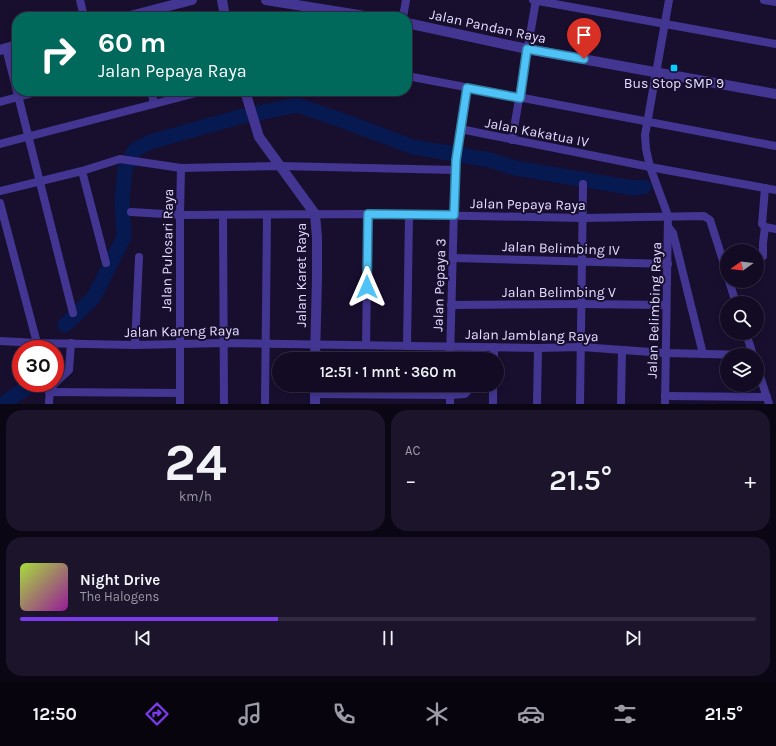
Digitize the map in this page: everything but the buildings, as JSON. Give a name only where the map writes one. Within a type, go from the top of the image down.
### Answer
[{"type":"street","points":[[80,0],[83,12]]},
{"type":"street","points":[[148,12],[192,0]]},
{"type":"street","points":[[222,0],[224,12]]},
{"type":"street","points":[[266,0],[340,12]]},
{"type":"street","points":[[404,12],[406,0]]},
{"type":"street","points":[[512,140],[535,0],[776,44]]},
{"type":"street","name":"Jalan Belimbing Raya","points":[[665,400],[666,305],[669,228],[668,216],[650,167],[645,143],[669,0]]},
{"type":"street","points":[[764,0],[776,2]]},
{"type":"street","name":"Jalan Pandan Raya","points":[[412,24],[527,49],[656,71],[776,94]]},
{"type":"street","points":[[3,49],[12,78]]},
{"type":"street","points":[[412,77],[776,146]]},
{"type":"street","points":[[460,129],[467,88]]},
{"type":"street","points":[[0,102],[22,96]]},
{"type":"street","points":[[152,96],[154,103]]},
{"type":"street","points":[[0,144],[183,96]]},
{"type":"street","name":"Jalan Karet Raya","points":[[246,96],[259,137],[315,214],[317,238],[315,352]]},
{"type":"street","points":[[18,97],[73,314]]},
{"type":"street","name":"Jalan Kakatua IV","points":[[460,129],[650,167],[776,190]]},
{"type":"street","name":"Jalan Pepaya 3","points":[[450,352],[454,258],[455,170],[460,129]]},
{"type":"street","points":[[0,191],[82,171],[120,159],[181,168],[280,166],[455,170]]},
{"type":"street","name":"Jalan Pulosari Raya","points":[[180,404],[181,168]]},
{"type":"street","points":[[82,171],[106,263]]},
{"type":"street","points":[[580,404],[583,184]]},
{"type":"street","points":[[763,244],[765,227],[762,222],[765,188]]},
{"type":"street","points":[[0,203],[36,340]]},
{"type":"street","name":"Jalan Pepaya Raya","points":[[131,212],[223,216],[368,214],[582,218],[704,216],[708,218],[720,253]]},
{"type":"street","points":[[366,345],[368,214]]},
{"type":"street","points":[[407,346],[409,215]]},
{"type":"street","points":[[223,216],[224,404]]},
{"type":"street","points":[[265,404],[266,216]]},
{"type":"street","points":[[765,227],[776,229]]},
{"type":"street","points":[[669,228],[673,233],[703,354]]},
{"type":"street","points":[[135,345],[139,256]]},
{"type":"street","name":"Jalan Belimbing IV","points":[[454,258],[668,264]]},
{"type":"street","name":"Jalan Belimbing V","points":[[451,304],[666,305]]},
{"type":"street","name":"Jalan Kareng Raya","points":[[0,341],[12,342]]},
{"type":"street","name":"Jalan Kareng Raya","points":[[64,344],[135,345],[224,343],[315,345]]},
{"type":"street","points":[[64,375],[69,370],[71,345]]},
{"type":"street","name":"Jalan Jamblang Raya","points":[[315,345],[581,348],[720,354]]},
{"type":"street","points":[[494,347],[494,352]]},
{"type":"street","points":[[537,404],[538,348]]},
{"type":"street","points":[[621,404],[622,350]]},
{"type":"street","points":[[665,400],[768,400],[764,388]]},
{"type":"street","points":[[49,404],[49,392],[180,393]]},
{"type":"street","points":[[315,394],[450,395],[465,394],[467,392]]},
{"type":"street","points":[[493,392],[493,404]]},
{"type":"street","points":[[450,395],[450,404]]},
{"type":"waterway","points":[[65,325],[94,297],[124,237],[122,201],[125,169],[135,150],[150,142],[239,117],[297,105],[413,147],[490,160],[515,168],[633,188],[644,187]]},
{"type":"waterway","points":[[3,404],[20,392]]},
{"type":"place","name":"Bus Stop SMP 9","points":[[674,68]]},
{"type":"route","points":[[367,287],[368,214],[454,215],[456,160],[467,88],[520,98],[527,49],[584,59]]}]
